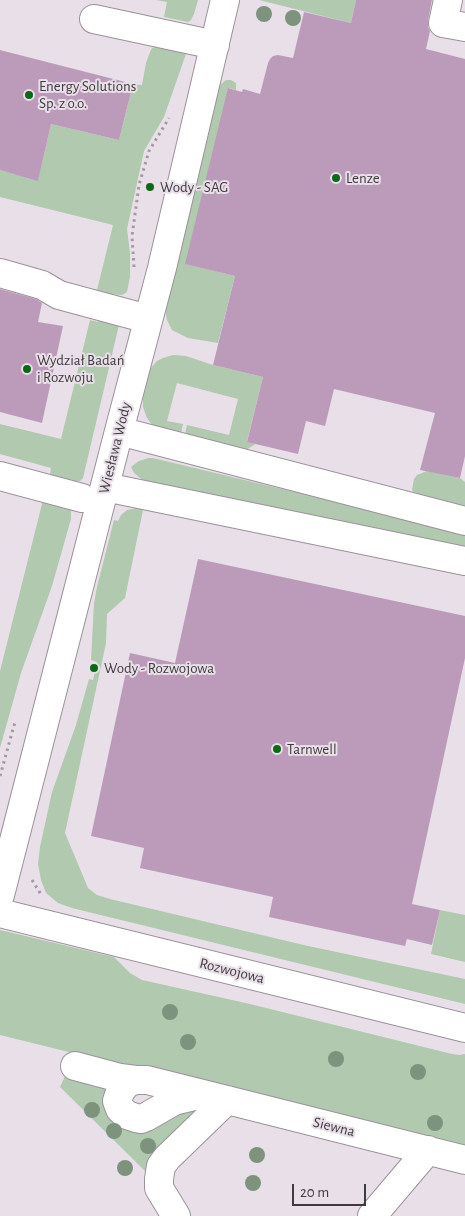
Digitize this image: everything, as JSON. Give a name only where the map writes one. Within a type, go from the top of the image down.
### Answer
[{"type":"street","name":"Wiesława Wody","points":[[0,895],[94,492],[119,431],[162,268],[226,0]]},
{"type":"street","points":[[448,0],[443,22],[465,26]]},
{"type":"street","points":[[94,19],[215,44]]},
{"type":"street","points":[[0,273],[42,285],[59,295],[148,319]]},
{"type":"street","points":[[119,431],[465,521]]},
{"type":"street","points":[[0,476],[465,561]]},
{"type":"street","name":"Rozwojowa","points":[[0,913],[465,1028]]},
{"type":"street","points":[[74,1066],[120,1078],[136,1080]]},
{"type":"street","name":"Siewna","points":[[215,1097],[174,1101],[141,1119],[127,1115],[120,1109],[117,1101],[120,1092],[127,1083],[136,1080],[147,1080],[428,1150],[465,1160]]},
{"type":"street","points":[[176,1216],[159,1188],[160,1166],[215,1097]]},
{"type":"street","points":[[372,1216],[428,1150]]},
{"type":"path","points":[[29,877],[46,901]]},
{"type":"green space","points":[[156,0],[198,0],[194,14],[188,22],[164,17],[167,2]]},
{"type":"green space","points":[[259,0],[356,0],[351,23]]},
{"type":"green space","points":[[152,48],[187,51],[164,117],[144,151],[127,229],[130,277],[127,292],[122,295],[111,294],[97,290],[113,225],[0,197],[0,170],[38,180],[51,124],[119,140],[133,84],[142,85],[150,52]]},
{"type":"green space","points":[[226,80],[236,83],[236,90],[229,88],[186,264],[235,276],[218,343],[188,338],[172,330],[167,320],[164,305],[218,90]]},
{"type":"green space","points":[[99,317],[119,325],[83,478],[80,481],[74,481],[50,474],[51,468],[0,454],[0,424],[61,439],[90,320],[98,322]]},
{"type":"green space","points":[[173,355],[186,356],[213,365],[263,377],[247,441],[254,445],[241,453],[184,439],[187,425],[229,435],[238,399],[177,383],[167,421],[183,424],[180,438],[156,430],[147,418],[143,407],[144,389],[150,369],[157,361]]},
{"type":"green space","points":[[148,458],[465,533],[465,549],[144,481],[134,473],[131,467],[139,461]]},
{"type":"green space","points":[[427,471],[460,478],[465,482],[465,506],[415,494],[412,490],[414,479],[417,475]]},
{"type":"green space","points":[[43,500],[68,506],[71,509],[71,519],[52,586],[21,673],[0,748],[0,671]]},
{"type":"green space","points":[[138,508],[143,510],[125,598],[107,614],[106,643],[65,833],[88,888],[97,895],[110,899],[308,946],[465,979],[465,1004],[72,908],[58,903],[46,893],[38,864],[40,847],[52,792],[76,725],[89,679],[93,680],[97,662],[91,660],[94,603],[97,587],[114,520],[118,521],[127,510]]},
{"type":"green space","points":[[440,910],[465,915],[465,962],[431,954]]},
{"type":"green space","points":[[0,930],[114,957],[130,973],[142,980],[250,1004],[452,1054],[465,1054],[465,1150],[0,1035]]},
{"type":"green space","points":[[68,1070],[105,1084],[118,1117],[206,1108],[164,1155],[146,1172],[60,1087]]},
{"type":"building","name":"Lenze","points":[[356,0],[432,0],[428,20],[430,31],[426,49],[465,59],[465,456],[460,478],[420,470],[435,413],[334,389],[325,426],[306,421],[298,454],[247,442],[263,377],[213,365],[235,276],[185,264],[228,88],[242,92],[243,89],[260,94],[270,59],[278,55],[293,58],[304,12],[351,23]]},
{"type":"building","points":[[0,50],[133,84],[119,140],[51,124],[38,181],[0,170]]},
{"type":"building","name":"Wydział Badań i Rozwoju","points":[[0,289],[36,299],[42,303],[38,322],[63,326],[42,423],[0,412]]},
{"type":"building","name":"Tarnwell","points":[[198,559],[465,616],[465,658],[412,904],[440,910],[432,945],[407,939],[405,946],[269,917],[273,897],[140,868],[144,848],[91,836],[130,653],[175,663]]},
{"type":"place","name":"Energy Solutions Sp. z o.o.","points":[[29,95]]},
{"type":"place","name":"Lenze","points":[[336,178]]},
{"type":"place","name":"Wody - SAG","points":[[150,187]]},
{"type":"place","name":"Wydział Badań i Rozwoju","points":[[27,369]]},
{"type":"place","name":"Wody - Rozwojowa","points":[[94,668]]},
{"type":"place","name":"Tarnwell","points":[[277,749]]}]
